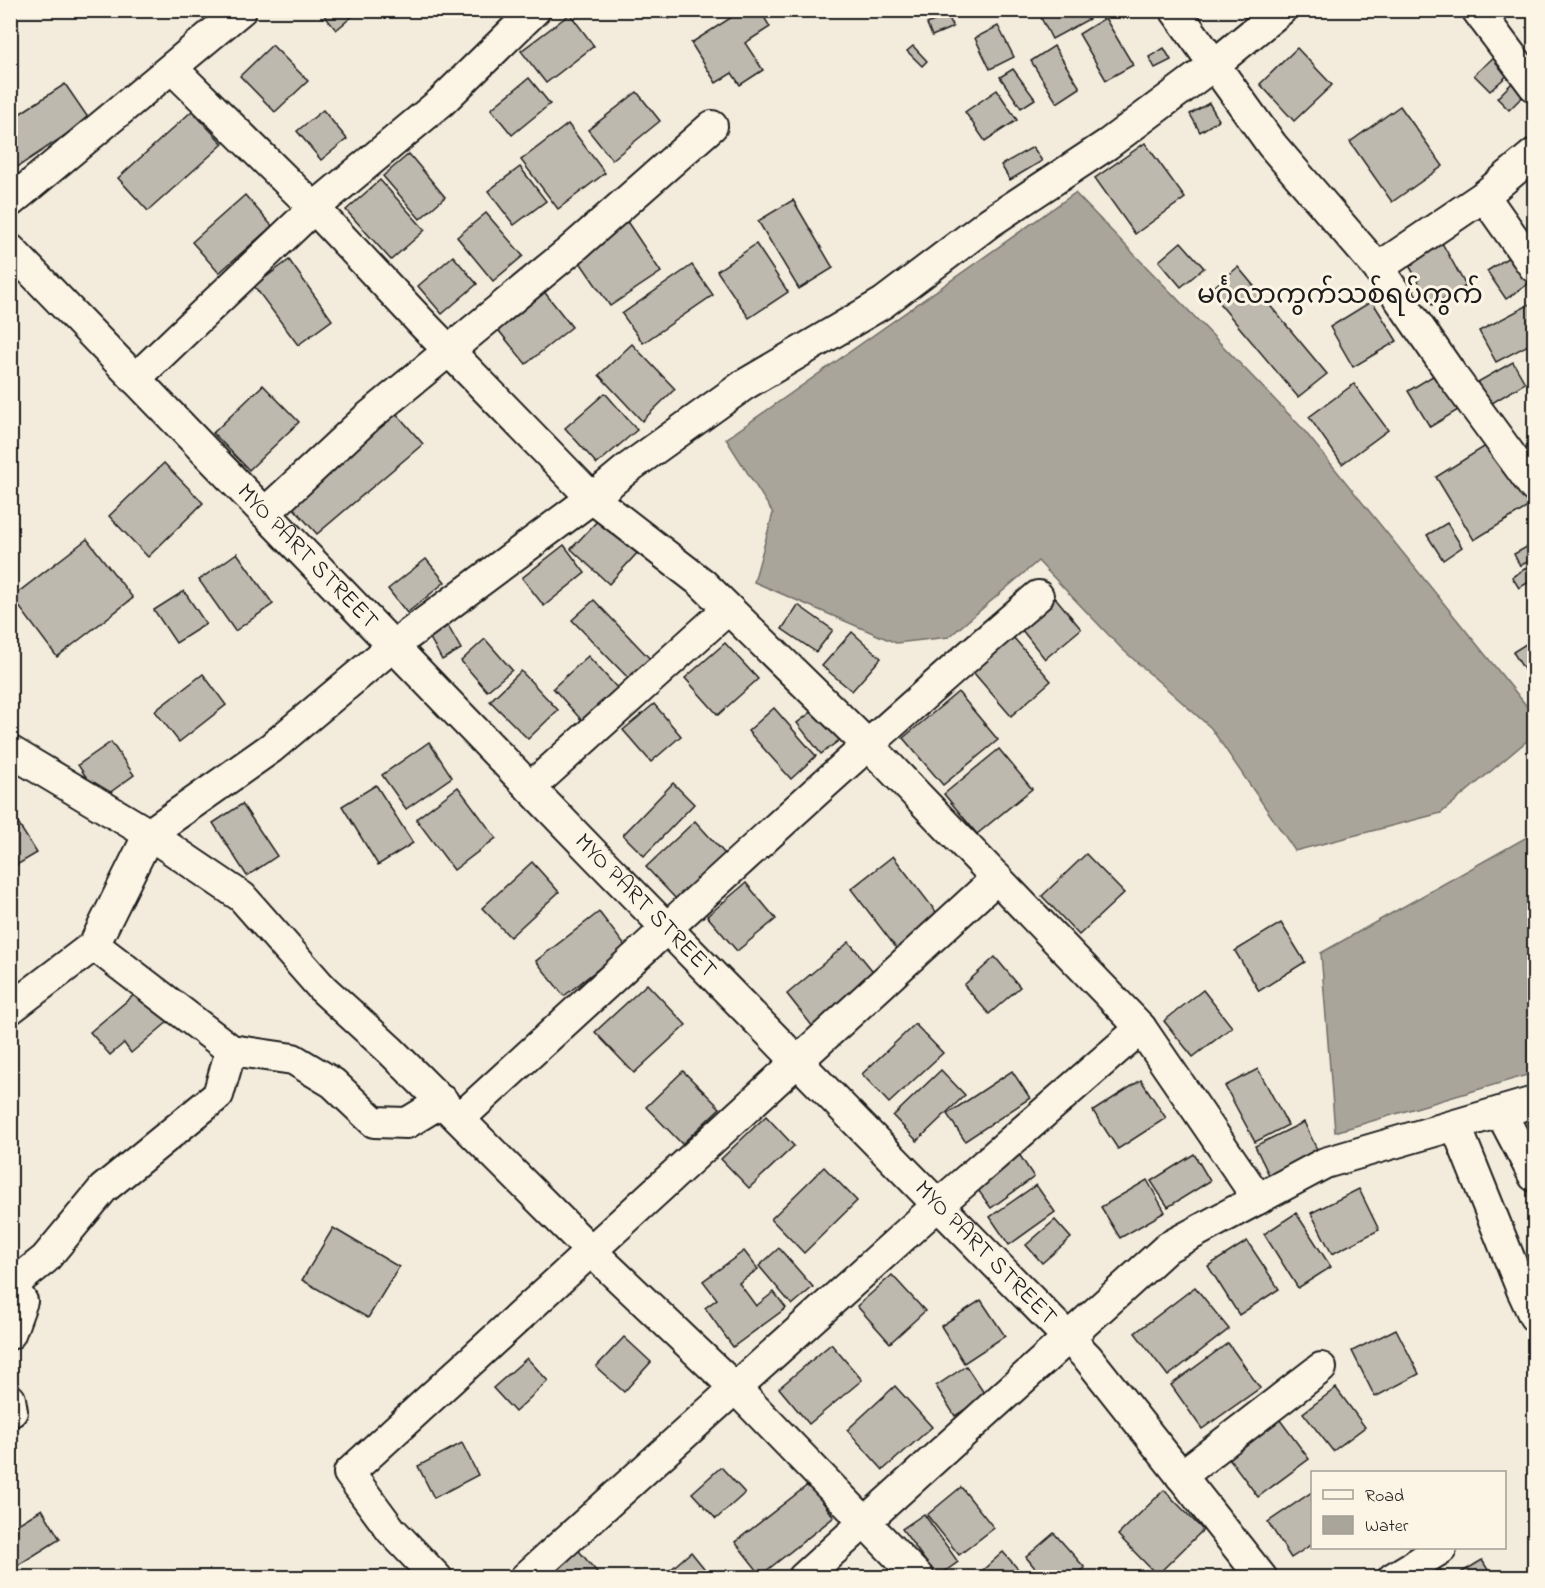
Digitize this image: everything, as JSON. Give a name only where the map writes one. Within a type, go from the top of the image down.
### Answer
[{"type":"street","points":[[10,202],[241,10]]},
{"type":"street","points":[[135,379],[314,208],[441,102],[535,10]]},
{"type":"street","points":[[1175,10],[1272,145],[1378,268],[1534,488]]},
{"type":"street","points":[[10,1009],[94,945],[149,834],[272,748],[393,646],[592,498],[627,469],[744,385],[883,303],[990,222],[1108,144],[1215,64],[1281,10]]},
{"type":"street","points":[[1477,10],[1534,86]]},
{"type":"street","points":[[172,68],[314,208],[592,498],[702,583],[868,745],[997,878],[1141,1028],[1258,1199]]},
{"type":"street","points":[[265,513],[367,418],[571,250],[712,126]]},
{"type":"street","points":[[1378,268],[1484,196],[1534,154]]},
{"type":"street","points":[[1484,196],[1534,267]]},
{"type":"street","name":"MYO PART STREET","points":[[10,249],[667,929],[1088,1358],[1262,1578]]},
{"type":"street","points":[[94,945],[231,1050],[293,1059],[333,1083],[374,1122],[407,1123],[452,1110],[667,929],[942,677],[1038,596]]},
{"type":"street","points":[[530,788],[728,609]]},
{"type":"street","points":[[10,751],[149,834],[242,897],[322,988],[452,1110],[591,1251],[735,1388],[919,1578]]},
{"type":"street","points":[[437,1578],[391,1530],[349,1473],[997,878]]},
{"type":"street","points":[[525,1578],[938,1205],[1141,1028]]},
{"type":"street","points":[[10,1334],[22,1301],[11,1287],[45,1258],[103,1189],[218,1095],[231,1050]]},
{"type":"street","points":[[803,1578],[1168,1247],[1325,1163],[1534,1102]]},
{"type":"street","points":[[1501,1113],[1534,1176]]},
{"type":"street","points":[[1456,1126],[1534,1316]]},
{"type":"street","points":[[1181,1476],[1321,1368]]},
{"type":"street","points":[[1393,1578],[1441,1549]]},
{"type":"water","points":[[1075,193],[1302,428],[1534,715],[1534,735],[1441,813],[1295,851],[1211,728],[1122,649],[1038,561],[949,637],[896,643],[754,582],[773,513],[726,439]]},
{"type":"water","points":[[1534,833],[1534,1073],[1335,1132],[1321,953]]},
{"type":"building","points":[[320,10],[360,10],[336,30]]},
{"type":"building","points":[[663,10],[681,10],[669,19]]},
{"type":"building","points":[[743,10],[760,10],[770,27],[745,43],[763,70],[740,85],[732,73],[716,83],[691,43]]},
{"type":"building","points":[[1037,10],[1084,10],[1089,19],[1052,39]]},
{"type":"building","points":[[570,14],[594,46],[546,83],[521,51]]},
{"type":"building","points":[[948,15],[953,27],[932,36],[927,24]]},
{"type":"building","points":[[1105,18],[1133,65],[1106,80],[1079,34]]},
{"type":"building","points":[[998,26],[1014,57],[990,69],[975,38]]},
{"type":"building","points":[[272,45],[308,81],[275,112],[240,76]]},
{"type":"building","points":[[913,46],[927,61],[922,66],[907,51]]},
{"type":"building","points":[[1054,46],[1080,88],[1057,103],[1031,61]]},
{"type":"building","points":[[1164,48],[1171,60],[1155,68],[1149,57]]},
{"type":"building","points":[[1297,48],[1332,85],[1294,121],[1260,84]]},
{"type":"building","points":[[1494,57],[1510,73],[1490,91],[1474,75]]},
{"type":"building","points":[[1013,69],[1035,99],[1021,108],[1000,77]]},
{"type":"building","points":[[529,78],[550,104],[512,135],[491,109]]},
{"type":"building","points":[[1516,79],[1528,91],[1509,110],[1497,98]]},
{"type":"building","points":[[65,84],[89,119],[10,172],[10,120]]},
{"type":"building","points":[[997,90],[1017,120],[985,141],[965,112]]},
{"type":"building","points":[[637,92],[660,121],[612,160],[588,130]]},
{"type":"building","points":[[1209,103],[1219,120],[1200,132],[1190,114]]},
{"type":"building","points":[[1400,106],[1443,166],[1392,202],[1350,142]]},
{"type":"building","points":[[323,110],[347,139],[321,160],[297,131]]},
{"type":"building","points":[[192,111],[223,144],[148,211],[118,178]]},
{"type":"building","points":[[568,124],[605,173],[558,209],[521,160]]},
{"type":"building","points":[[1145,143],[1185,198],[1135,234],[1095,178]]},
{"type":"building","points":[[1033,147],[1042,161],[1010,180],[1001,165]]},
{"type":"building","points":[[409,154],[445,197],[420,219],[383,176]]},
{"type":"building","points":[[520,167],[546,201],[514,225],[488,191]]},
{"type":"building","points":[[380,180],[425,230],[391,260],[346,210]]},
{"type":"building","points":[[245,195],[272,226],[219,273],[192,242]]},
{"type":"building","points":[[793,200],[833,268],[799,289],[758,221]]},
{"type":"building","points":[[486,213],[523,256],[493,281],[457,237]]},
{"type":"building","points":[[626,220],[661,272],[610,306],[575,255]]},
{"type":"building","points":[[1181,242],[1204,268],[1181,287],[1159,261]]},
{"type":"building","points":[[1442,243],[1466,286],[1432,305],[1407,262]]},
{"type":"building","points":[[756,244],[788,292],[749,318],[717,271]]},
{"type":"building","points":[[1512,255],[1531,282],[1506,299],[1487,271]]},
{"type":"building","points":[[453,256],[477,284],[442,314],[418,286]]},
{"type":"building","points":[[289,260],[332,320],[298,345],[254,286]]},
{"type":"building","points":[[692,265],[713,295],[643,343],[622,314]]},
{"type":"building","points":[[1238,267],[1327,374],[1298,397],[1209,291]]},
{"type":"building","points":[[542,289],[572,327],[526,364],[495,326]]},
{"type":"building","points":[[1372,301],[1397,341],[1353,367],[1330,327]]},
{"type":"building","points":[[1534,302],[1534,342],[1496,362],[1479,331]]},
{"type":"building","points":[[632,344],[675,389],[642,421],[599,375]]},
{"type":"building","points":[[1513,362],[1525,383],[1489,405],[1476,383]]},
{"type":"building","points":[[1436,374],[1458,410],[1430,427],[1408,391]]},
{"type":"building","points":[[1354,384],[1388,430],[1342,464],[1309,417]]},
{"type":"building","points":[[263,385],[299,422],[249,470],[213,433]]},
{"type":"building","points":[[605,393],[637,430],[597,464],[565,428]]},
{"type":"building","points":[[396,413],[423,444],[317,534],[289,503]]},
{"type":"building","points":[[1492,442],[1531,505],[1474,540],[1436,477]]},
{"type":"building","points":[[164,463],[203,503],[148,557],[109,516]]},
{"type":"building","points":[[601,517],[639,551],[609,584],[571,549]]},
{"type":"building","points":[[1447,523],[1462,547],[1443,560],[1427,535]]},
{"type":"building","points":[[87,539],[133,598],[57,657],[12,597]]},
{"type":"building","points":[[1534,543],[1534,558],[1520,566],[1514,554]]},
{"type":"building","points":[[564,545],[585,573],[544,606],[522,578]]},
{"type":"building","points":[[237,553],[273,604],[235,631],[199,580]]},
{"type":"building","points":[[426,559],[445,582],[407,613],[388,589]]},
{"type":"building","points":[[1534,563],[1534,579],[1519,588],[1512,577]]},
{"type":"building","points":[[184,591],[206,624],[176,643],[154,610]]},
{"type":"building","points":[[1054,596],[1081,629],[1045,659],[1018,625]]},
{"type":"building","points":[[594,600],[653,662],[632,682],[572,620]]},
{"type":"building","points":[[798,605],[833,630],[816,652],[782,629]]},
{"type":"building","points":[[448,626],[461,649],[442,660],[429,636]]},
{"type":"building","points":[[852,632],[881,658],[852,691],[822,666]]},
{"type":"building","points":[[1013,637],[1051,681],[1011,716],[973,672]]},
{"type":"building","points":[[485,639],[512,670],[487,691],[461,661]]},
{"type":"building","points":[[1529,642],[1534,651],[1534,672],[1528,676],[1513,652]]},
{"type":"building","points":[[725,643],[758,679],[718,715],[685,678]]},
{"type":"building","points":[[588,656],[620,691],[584,723],[553,688]]},
{"type":"building","points":[[521,671],[558,710],[528,739],[490,701]]},
{"type":"building","points":[[203,674],[226,705],[179,742],[155,711]]},
{"type":"building","points":[[958,692],[998,740],[943,785],[903,738]]},
{"type":"building","points":[[654,704],[681,736],[651,762],[623,730]]},
{"type":"building","points":[[818,707],[842,738],[821,754],[797,723]]},
{"type":"building","points":[[774,708],[816,756],[791,779],[748,731]]},
{"type":"building","points":[[111,742],[134,775],[101,799],[78,765]]},
{"type":"building","points":[[429,742],[452,777],[406,809],[382,775]]},
{"type":"building","points":[[999,749],[1032,789],[977,834],[944,794]]},
{"type":"building","points":[[673,783],[694,804],[644,856],[623,835]]},
{"type":"building","points":[[376,785],[413,843],[378,865],[342,806]]},
{"type":"building","points":[[458,787],[496,838],[454,870],[416,819]]},
{"type":"building","points":[[242,804],[277,856],[247,876],[213,823]]},
{"type":"building","points":[[10,811],[37,853],[10,869]]},
{"type":"building","points":[[695,821],[726,855],[677,900],[646,867]]},
{"type":"building","points":[[1086,854],[1124,893],[1079,935],[1042,896]]},
{"type":"building","points":[[893,856],[940,917],[897,949],[851,889]]},
{"type":"building","points":[[532,862],[559,892],[510,937],[482,908]]},
{"type":"building","points":[[746,883],[776,919],[737,951],[707,916]]},
{"type":"building","points":[[599,912],[626,947],[564,996],[536,961]]},
{"type":"building","points":[[1281,923],[1305,962],[1259,991],[1235,951]]},
{"type":"building","points":[[849,942],[876,975],[813,1027],[787,994]]},
{"type":"building","points":[[995,957],[1020,987],[989,1014],[964,985]]},
{"type":"building","points":[[647,984],[686,1025],[634,1073],[595,1032]]},
{"type":"building","points":[[141,989],[169,1021],[131,1053],[124,1043],[110,1055],[90,1032]]},
{"type":"building","points":[[1203,990],[1232,1027],[1193,1057],[1164,1021]]},
{"type":"building","points":[[915,1024],[943,1053],[889,1103],[862,1074]]},
{"type":"building","points":[[1258,1069],[1288,1125],[1255,1142],[1225,1086]]},
{"type":"building","points":[[941,1070],[965,1095],[917,1141],[893,1116]]},
{"type":"building","points":[[683,1071],[720,1108],[682,1144],[646,1107]]},
{"type":"building","points":[[1012,1071],[1030,1098],[965,1141],[947,1114]]},
{"type":"building","points":[[1141,1080],[1166,1118],[1118,1149],[1093,1111]]},
{"type":"building","points":[[766,1116],[794,1146],[749,1188],[721,1159]]},
{"type":"building","points":[[1304,1122],[1320,1156],[1272,1181],[1255,1146]]},
{"type":"building","points":[[1017,1151],[1034,1177],[991,1208],[973,1183]]},
{"type":"building","points":[[1194,1154],[1210,1181],[1168,1207],[1151,1181]]},
{"type":"building","points":[[824,1167],[857,1201],[804,1253],[771,1219]]},
{"type":"building","points":[[1147,1180],[1165,1212],[1120,1238],[1101,1207]]},
{"type":"building","points":[[1036,1185],[1055,1212],[1009,1245],[990,1217]]},
{"type":"building","points":[[1359,1189],[1379,1230],[1332,1254],[1311,1213]]},
{"type":"building","points":[[1296,1213],[1331,1267],[1298,1288],[1264,1234]]},
{"type":"building","points":[[1055,1220],[1071,1238],[1042,1263],[1026,1245]]},
{"type":"building","points":[[333,1228],[399,1267],[368,1318],[302,1280]]},
{"type":"building","points":[[1247,1241],[1279,1289],[1239,1315],[1208,1266]]},
{"type":"building","points":[[779,1248],[813,1287],[792,1305],[759,1266]]},
{"type":"building","points":[[744,1251],[758,1269],[739,1283],[756,1306],[774,1292],[786,1308],[733,1347],[705,1308],[717,1299],[703,1281]]},
{"type":"building","points":[[892,1275],[925,1311],[890,1343],[857,1306]]},
{"type":"building","points":[[1195,1287],[1229,1329],[1168,1376],[1135,1333]]},
{"type":"building","points":[[981,1300],[1005,1336],[964,1363],[941,1326]]},
{"type":"building","points":[[1396,1329],[1419,1374],[1375,1397],[1352,1351]]},
{"type":"building","points":[[624,1337],[651,1362],[624,1392],[596,1367]]},
{"type":"building","points":[[1228,1343],[1260,1388],[1202,1429],[1171,1385]]},
{"type":"building","points":[[831,1344],[862,1380],[809,1424],[779,1388]]},
{"type":"building","points":[[527,1358],[548,1381],[515,1412],[493,1388]]},
{"type":"building","points":[[966,1366],[986,1396],[955,1416],[936,1386]]},
{"type":"building","points":[[895,1386],[932,1427],[883,1470],[847,1430]]},
{"type":"building","points":[[1336,1388],[1365,1427],[1333,1451],[1303,1413]]},
{"type":"building","points":[[1277,1416],[1309,1459],[1258,1497],[1226,1454]]},
{"type":"building","points":[[462,1443],[478,1475],[434,1498],[418,1466]]},
{"type":"building","points":[[721,1467],[745,1493],[716,1519],[692,1493]]},
{"type":"building","points":[[809,1484],[834,1517],[761,1575],[735,1542]]},
{"type":"building","points":[[961,1487],[994,1528],[959,1555],[927,1515]]},
{"type":"building","points":[[1164,1490],[1203,1530],[1157,1575],[1118,1535]]},
{"type":"building","points":[[1311,1493],[1311,1545],[1291,1558],[1268,1522]]},
{"type":"building","points":[[42,1509],[60,1539],[12,1569],[10,1529]]},
{"type":"building","points":[[924,1514],[958,1562],[937,1577],[902,1529]]},
{"type":"building","points":[[1054,1533],[1085,1568],[1073,1578],[1043,1578],[1026,1557]]},
{"type":"building","points":[[574,1545],[602,1578],[537,1578]]},
{"type":"building","points":[[691,1552],[712,1578],[661,1578]]},
{"type":"building","points":[[1003,1552],[1026,1578],[975,1577]]},
{"type":"building","points":[[1482,1560],[1493,1578],[1454,1578],[1454,1577]]},
{"type":"building","points":[[1435,1563],[1446,1578],[1413,1578]]},
{"type":"district","name":"မင်္ဂလာကွက်သစ်ရပ်ကွက်","points":[[1340,296]]}]
